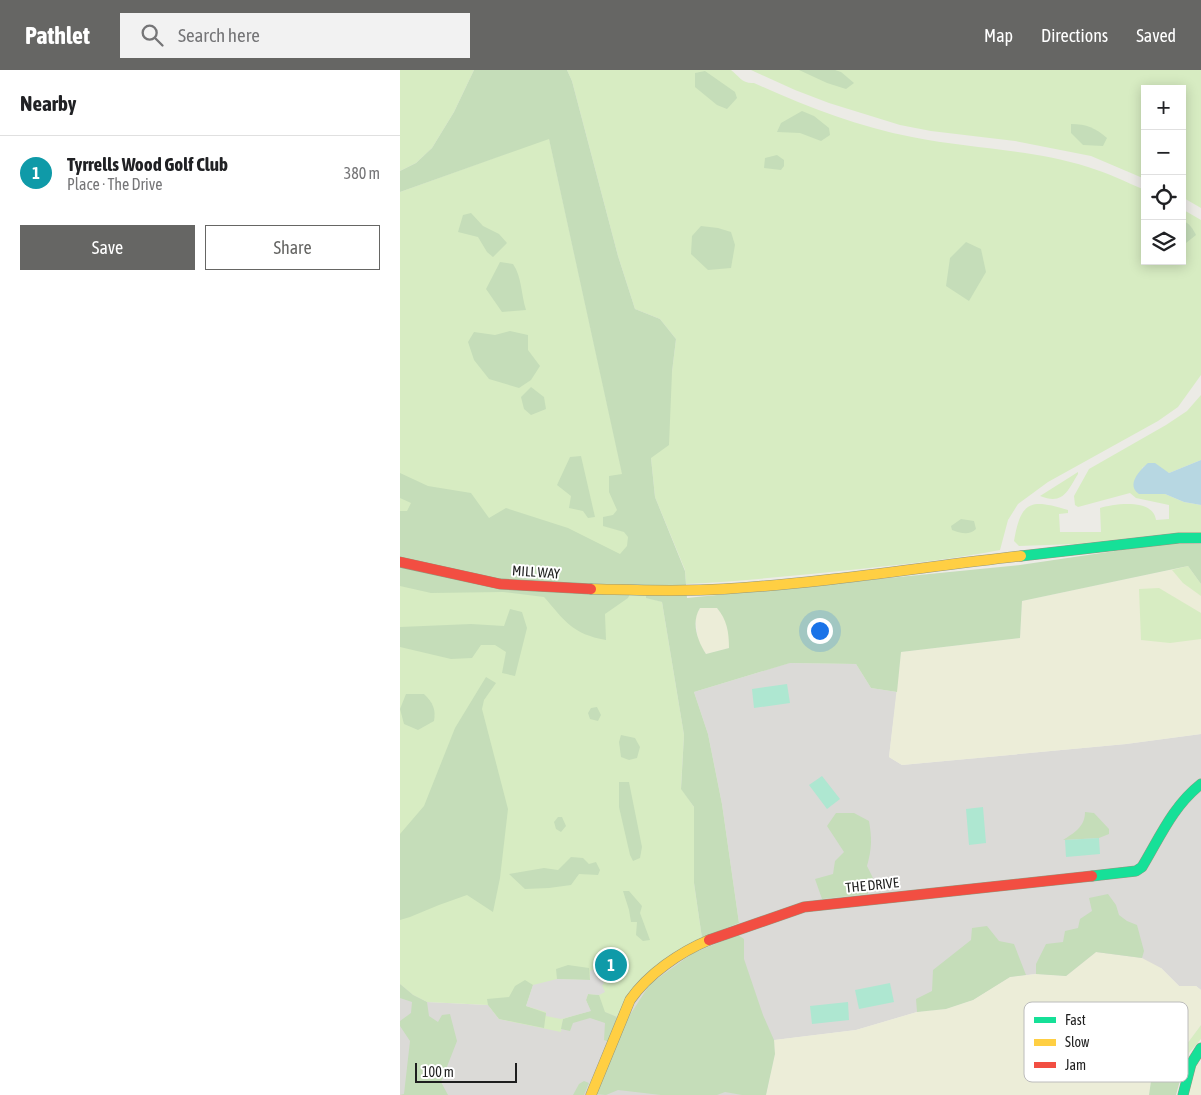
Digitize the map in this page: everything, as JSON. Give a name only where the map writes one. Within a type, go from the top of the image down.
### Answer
[{"type":"main road","name":"MILL WAY","points":[[400,562],[500,584],[552,588],[673,591],[837,580],[1009,557],[1179,538],[1201,538]]},
{"type":"main road","name":"THE DRIVE","points":[[590,1095],[630,1000],[636,991],[673,960],[695,946],[733,931],[813,905],[1136,871],[1142,867],[1180,802],[1189,792],[1201,784]]},
{"type":"main road","points":[[1188,1076],[1191,1064],[1201,1048]]},
{"type":"main road","points":[[1183,1095],[1186,1082]]},
{"type":"shaded area","points":[[789,663],[856,664],[871,688],[897,692],[889,757],[902,765],[1126,744],[1201,734],[1201,990],[1196,986],[1179,986],[1161,968],[1066,976],[1036,974],[1010,977],[973,1000],[917,1012],[856,1030],[775,1040],[766,1095],[400,1095],[400,984],[427,1002],[488,1005],[499,1019],[560,1031],[563,1019],[628,995],[702,938],[739,923],[722,804],[708,734],[694,692]]},
{"type":"shaded area","points":[[598,968],[605,992],[599,995],[588,994],[586,1000],[591,1011],[561,1019],[546,1016],[546,1012],[526,1006],[533,985],[557,979],[590,980],[590,971]]},
{"type":"green space","points":[[400,70],[474,70],[454,112],[432,148],[416,163],[400,171]]},
{"type":"green space","points":[[474,70],[567,70],[572,81],[618,256],[635,309],[660,319],[676,339],[672,372],[669,445],[651,458],[655,497],[685,571],[687,598],[1020,565],[1169,543],[1201,544],[1201,584],[1188,566],[1022,601],[1020,638],[901,652],[897,692],[871,688],[856,664],[790,663],[694,692],[708,734],[722,804],[739,923],[702,938],[694,883],[694,807],[681,789],[684,735],[662,602],[646,598],[646,586],[634,586],[628,598],[605,614],[606,640],[577,630],[564,620],[544,597],[503,592],[431,593],[400,586],[400,511],[407,511],[411,503],[400,498],[400,473],[428,486],[471,493],[489,518],[506,508],[568,528],[620,554],[627,546],[628,537],[624,532],[603,526],[603,517],[613,515],[617,510],[609,492],[609,476],[622,474],[549,139],[400,192],[400,171],[416,163],[432,148],[454,112]],"holes":[[[700,608],[717,608],[727,626],[729,648],[706,654],[696,631],[697,613]]]},
{"type":"green space","points":[[567,70],[731,70],[746,82],[754,83],[812,108],[872,128],[934,141],[1045,156],[1103,172],[1141,188],[1141,265],[1186,265],[1186,211],[1201,220],[1201,375],[1178,407],[1158,421],[1048,482],[1018,504],[1008,520],[1000,550],[948,559],[878,567],[773,578],[686,584],[685,570],[655,497],[651,458],[672,372],[676,339],[660,319],[635,309],[618,256],[572,81]]},
{"type":"green space","points":[[751,70],[1201,70],[1201,208],[1186,199],[1186,85],[1141,85],[1141,177],[1091,156],[1015,141],[931,131],[900,125],[829,103]]},
{"type":"green space","points":[[799,70],[835,70],[841,72],[854,83],[846,89],[827,83]]},
{"type":"green space","points":[[705,71],[735,92],[737,98],[727,109],[717,105],[695,87],[695,73]]},
{"type":"green space","points":[[802,111],[814,116],[829,128],[830,135],[821,141],[800,133],[777,132],[781,123]]},
{"type":"green space","points":[[1071,124],[1091,127],[1099,132],[1107,138],[1103,146],[1083,145],[1071,133]]},
{"type":"green space","points":[[549,138],[647,586],[646,597],[662,602],[684,735],[681,788],[694,807],[694,883],[702,938],[628,995],[617,1017],[597,1009],[563,1019],[561,1032],[499,1019],[488,1005],[427,1002],[413,995],[400,984],[400,192]]},
{"type":"green space","points":[[777,155],[784,160],[784,166],[781,170],[764,168],[765,158]]},
{"type":"green space","points":[[471,213],[483,226],[499,234],[507,243],[493,257],[487,252],[478,237],[458,232],[463,215]]},
{"type":"green space","points":[[1186,223],[1189,224],[1196,235],[1186,243]]},
{"type":"green space","points":[[701,226],[731,232],[735,245],[731,268],[708,270],[691,254],[692,236]]},
{"type":"green space","points":[[966,242],[981,249],[986,272],[969,301],[946,286],[950,258]]},
{"type":"green space","points":[[500,262],[513,264],[516,269],[526,310],[502,312],[486,289]]},
{"type":"green space","points":[[510,331],[528,335],[528,350],[540,366],[531,380],[519,388],[489,379],[474,360],[468,342],[474,332],[495,335]]},
{"type":"green space","points":[[531,387],[544,397],[546,409],[531,415],[524,409],[521,397]]},
{"type":"green space","points":[[1201,395],[1201,460],[1169,473],[1154,463],[1147,465],[1142,468],[1139,494],[1165,494],[1184,502],[1201,505],[1201,534],[1174,533],[1076,544],[1019,546],[1014,541],[1020,517],[1024,510],[1036,504],[1045,504],[1068,510],[1068,513],[1059,514],[1060,532],[1101,532],[1100,508],[1114,505],[1141,505],[1153,513],[1156,520],[1169,519],[1169,505],[1136,498],[1130,493],[1078,507],[1075,505],[1074,496],[1089,469],[1166,425],[1187,411]]},
{"type":"green space","points":[[581,456],[595,517],[588,518],[583,511],[569,508],[571,496],[557,485],[570,457]]},
{"type":"green space","points":[[1078,472],[1064,495],[1054,499],[1040,496]]},
{"type":"green space","points":[[961,519],[974,521],[976,529],[967,533],[952,530],[951,526]]},
{"type":"green space","points":[[1188,566],[1201,584],[1201,734],[1126,744],[902,765],[889,757],[901,652],[1020,638],[1022,601]]},
{"type":"green space","points":[[1188,566],[1201,584],[1201,596],[1183,583],[1172,570]]},
{"type":"green space","points":[[1159,588],[1201,613],[1201,639],[1170,643],[1141,640],[1139,589]]},
{"type":"green space","points":[[701,607],[717,608],[724,616],[729,632],[729,648],[706,654],[698,641],[695,615]]},
{"type":"green space","points":[[510,609],[522,612],[527,628],[515,676],[502,673],[506,652],[495,645],[481,645],[472,658],[451,659],[400,647],[400,627],[471,624],[504,626]]},
{"type":"green space","points":[[486,677],[496,683],[484,700],[482,709],[508,809],[500,878],[493,912],[467,895],[400,920],[400,834],[424,806],[455,728]]},
{"type":"green space","points":[[787,684],[790,703],[754,708],[752,689]]},
{"type":"green space","points":[[406,694],[424,694],[433,706],[435,713],[434,721],[418,730],[404,724],[400,709]]},
{"type":"green space","points":[[597,707],[601,715],[598,721],[590,719],[588,713],[591,708]]},
{"type":"green space","points":[[621,735],[635,738],[640,747],[637,758],[629,760],[621,757],[619,742]]},
{"type":"green space","points":[[822,776],[840,799],[827,809],[809,785]]},
{"type":"green space","points":[[619,782],[629,782],[642,847],[640,858],[633,861],[619,807]]},
{"type":"green space","points":[[983,807],[986,843],[969,845],[966,809]]},
{"type":"green space","points":[[1085,812],[1094,813],[1109,829],[1109,834],[1099,838],[1063,840],[1081,826]]},
{"type":"green space","points":[[836,813],[854,813],[869,821],[871,844],[867,866],[873,878],[867,884],[868,894],[822,899],[815,879],[833,874],[835,861],[844,852],[827,826]]},
{"type":"green space","points":[[558,817],[562,817],[566,826],[561,832],[556,829],[554,822]]},
{"type":"green space","points":[[1099,838],[1100,854],[1066,857],[1065,840]]},
{"type":"green space","points":[[571,857],[583,858],[589,864],[596,862],[600,870],[598,875],[579,874],[571,885],[525,889],[509,874],[544,868],[558,870]]},
{"type":"green space","points":[[623,891],[629,891],[642,906],[640,913],[650,940],[643,941],[636,935],[637,922],[631,922]]},
{"type":"green space","points":[[1108,894],[1116,905],[1119,915],[1137,925],[1144,951],[1142,958],[1096,952],[1066,976],[1036,974],[1036,964],[1046,944],[1063,942],[1065,931],[1078,928],[1080,919],[1092,911],[1089,898]]},
{"type":"green space","points":[[987,926],[999,941],[1014,944],[1026,975],[1010,977],[973,1000],[946,1009],[917,1012],[916,999],[932,991],[933,970],[971,940],[972,928]]},
{"type":"green space","points":[[738,935],[744,939],[744,959],[763,1015],[774,1040],[775,1054],[766,1095],[742,1095],[725,1092],[717,1095],[661,1095],[618,1090],[606,1095],[595,1094],[626,1021],[650,984],[693,953]]},
{"type":"green space","points":[[1096,952],[1142,958],[1161,968],[1179,986],[1196,986],[1201,990],[1201,1025],[1188,1043],[1188,1002],[1024,1002],[1024,1082],[1151,1082],[1149,1095],[766,1095],[775,1054],[774,1040],[856,1030],[917,1012],[946,1009],[973,1000],[1010,977],[1036,974],[1066,976]]},
{"type":"green space","points":[[568,965],[589,968],[590,980],[557,979],[556,969]]},
{"type":"green space","points":[[525,980],[533,985],[526,1006],[546,1013],[544,1028],[499,1019],[488,1005],[487,999],[509,997],[515,986]]},
{"type":"green space","points":[[890,983],[894,1002],[859,1009],[855,990]]},
{"type":"green space","points":[[400,984],[413,995],[427,1002],[429,1016],[438,1022],[442,1015],[450,1014],[457,1041],[441,1082],[448,1095],[400,1095],[404,1094],[410,1041],[400,1026],[400,1021],[411,1013],[412,1002],[400,998]]},
{"type":"green space","points":[[588,994],[599,995],[605,1012],[617,1017],[609,1042],[604,1040],[605,1023],[590,1018],[573,1023],[570,1031],[561,1029],[563,1019],[590,1011],[586,1000]]},
{"type":"green space","points":[[848,1002],[849,1020],[812,1024],[810,1006]]},
{"type":"green space","points":[[1201,1025],[1201,1039],[1189,1053],[1188,1060],[1188,1043]]},
{"type":"green space","points":[[1197,1063],[1201,1063],[1201,1095],[1186,1095],[1193,1067]]},
{"type":"green space","points":[[584,1081],[589,1083],[584,1095],[573,1095],[579,1084]]},
{"type":"green space","points":[[1151,1082],[1180,1082],[1176,1095],[1149,1095]]},
{"type":"water","points":[[1201,460],[1201,505],[1184,502],[1165,494],[1139,494],[1135,490],[1135,478],[1148,463],[1155,463],[1169,473]]},
{"type":"traffic: fast","points":[[1021,556],[1179,538],[1201,538]]},
{"type":"traffic: fast","points":[[1092,876],[1136,871],[1142,867],[1161,833],[1182,802],[1201,784]]},
{"type":"traffic: fast","points":[[1188,1076],[1191,1064],[1201,1048]]},
{"type":"traffic: fast","points":[[1183,1095],[1186,1082]]},
{"type":"traffic: slow","points":[[591,589],[724,589],[836,579],[1021,556]]},
{"type":"traffic: slow","points":[[591,1095],[630,1000],[637,990],[676,957],[709,940]]},
{"type":"traffic: jam","points":[[400,562],[500,584],[591,589]]},
{"type":"traffic: jam","points":[[709,940],[804,907],[1092,876]]},
{"type":"place","name":"Tyrrells Wood Golf Club","points":[[611,965]]}]
